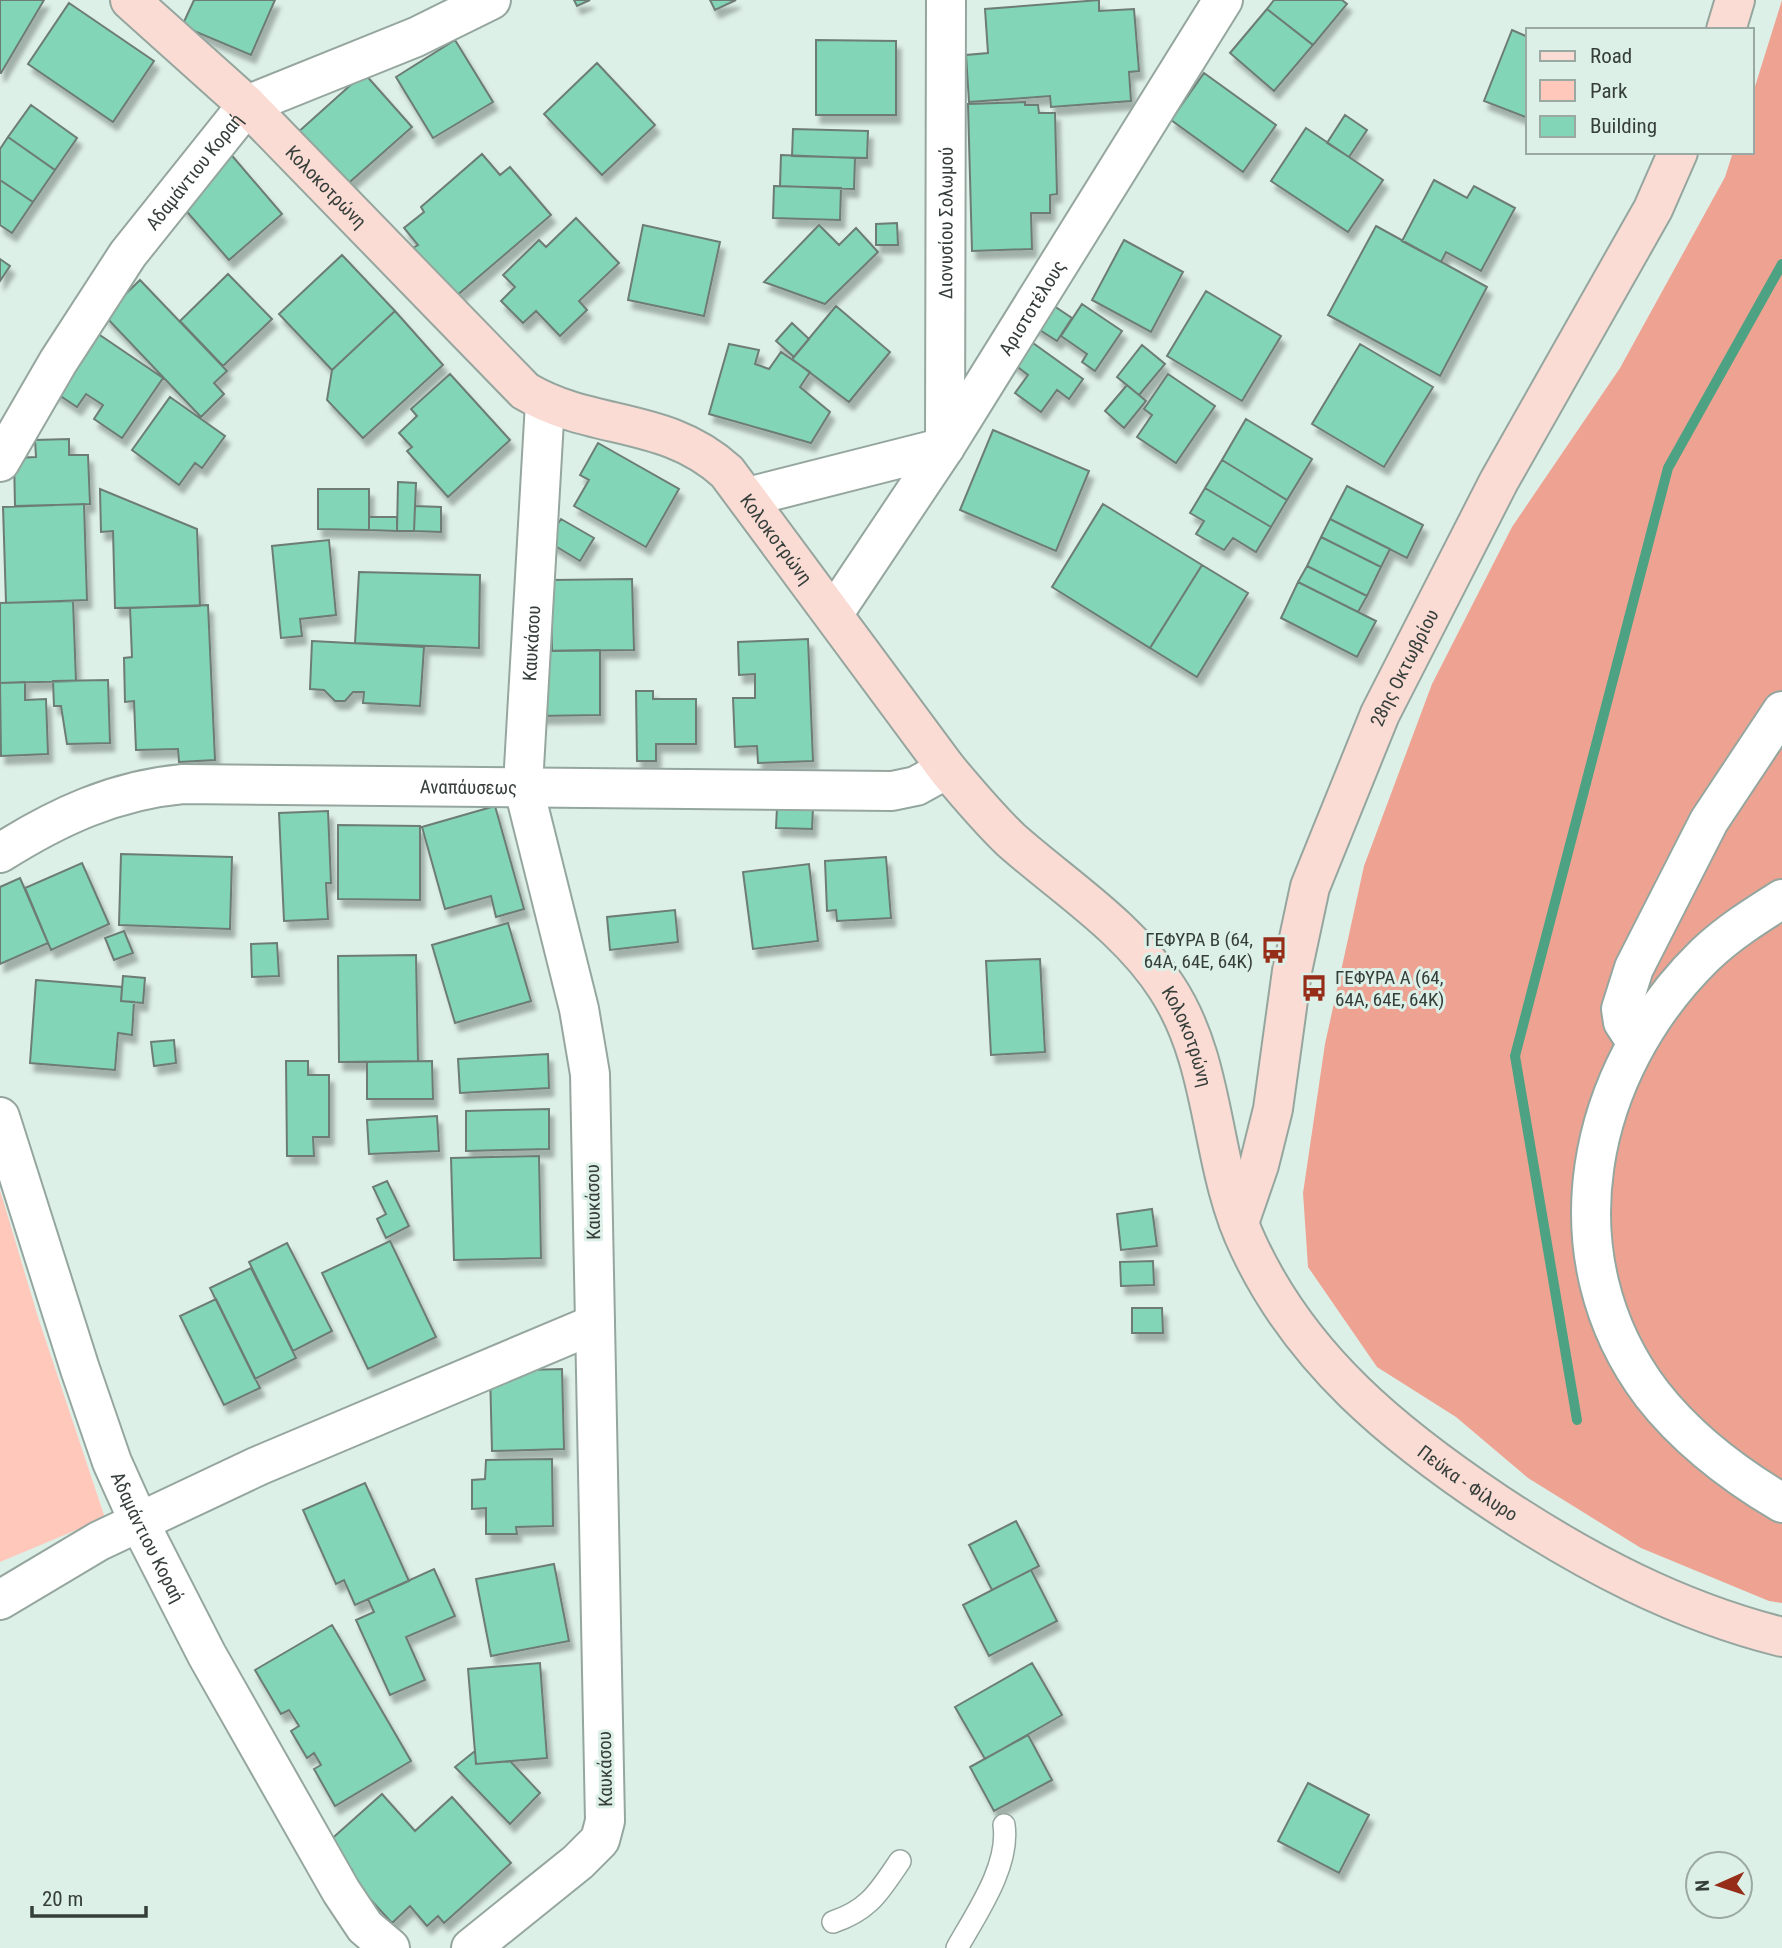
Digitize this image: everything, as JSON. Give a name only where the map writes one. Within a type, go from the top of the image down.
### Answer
[{"type":"street","name":"Αδαμάντιου Κοραή","points":[[0,462],[58,362],[128,254],[247,105],[416,37],[491,0]]},
{"type":"street","name":"Διονυσίου Σολωμού","points":[[946,0],[946,447]]},
{"type":"street","name":"Αριστοτέλους","points":[[835,613],[946,447],[1223,0]]},
{"type":"street","points":[[1727,28],[1735,0]]},
{"type":"street","name":"Κολοκοτρώνη","points":[[139,3],[247,105],[504,373],[545,403],[678,439],[717,463],[748,497],[947,769],[985,814],[1084,899],[1138,953],[1167,988],[1191,1031],[1202,1065],[1224,1171],[1239,1223]]},
{"type":"street","name":"28ης Οκτωβρίου","points":[[1239,1223],[1259,1165],[1273,1109],[1292,971],[1310,887],[1380,714],[1499,481],[1653,209],[1677,154]]},
{"type":"street","name":"Καυκάσου","points":[[471,1948],[578,1862],[600,1840],[606,1821],[590,1088],[586,1047],[523,785],[545,403]]},
{"type":"street","points":[[748,497],[946,447]]},
{"type":"street","points":[[1636,1042],[1623,1022],[1621,1009],[1634,968],[1709,821],[1782,711]]},
{"type":"street","name":"Αναπάυσεως","points":[[0,853],[79,809],[159,786],[324,783],[892,791],[916,786],[947,769]]},
{"type":"street","points":[[1782,899],[1741,925],[1704,956],[1636,1042],[1612,1093],[1601,1125],[1593,1167],[1592,1234],[1604,1302],[1632,1363],[1652,1393],[1700,1446],[1782,1503]]},
{"type":"street","name":"Αδαμάντιου Κοραή","points":[[0,1117],[80,1369],[112,1462],[139,1522],[207,1655],[378,1938]]},
{"type":"street","name":"Πεύκα - Φίλυρο","points":[[1239,1223],[1261,1270],[1307,1343],[1363,1404],[1405,1440],[1511,1513],[1596,1565],[1689,1609],[1782,1637]]},
{"type":"street","points":[[0,1600],[99,1541],[258,1466],[594,1324]]},
{"type":"lane","points":[[957,1948],[993,1878],[1004,1846],[1004,1825]]},
{"type":"lane","points":[[832,1922],[864,1908],[900,1861]]},
{"type":"green space","points":[[0,1190],[38,1317],[105,1518],[0,1562]]},
{"type":"shaded area","points":[[1782,0],[1782,1603],[1769,1601],[1641,1548],[1528,1478],[1456,1417],[1377,1367],[1308,1267],[1303,1193],[1325,1044],[1364,866],[1432,684],[1512,527],[1620,368],[1725,177],[1732,154],[1754,154],[1754,90]]},
{"type":"building","points":[[0,0],[44,0],[1,73],[0,73]]},
{"type":"building","points":[[194,0],[275,0],[251,55],[182,26]]},
{"type":"building","points":[[574,0],[590,0],[577,6]]},
{"type":"building","points":[[710,0],[736,0],[715,10]]},
{"type":"building","points":[[1099,0],[1099,11],[1134,9],[1139,71],[1129,72],[1131,101],[1051,107],[1050,96],[969,102],[966,55],[988,53],[985,9]]},
{"type":"building","points":[[1274,0],[1342,0],[1347,4],[1313,45],[1267,9]]},
{"type":"building","points":[[69,3],[154,61],[113,122],[28,64]]},
{"type":"building","points":[[1267,9],[1313,45],[1274,91],[1230,53]]},
{"type":"building","points":[[1512,30],[1526,36],[1526,117],[1484,101]]},
{"type":"building","points":[[455,40],[493,102],[433,138],[396,77]]},
{"type":"building","points":[[816,40],[896,41],[896,115],[816,115]]},
{"type":"building","points":[[597,63],[655,125],[602,175],[544,114]]},
{"type":"building","points":[[364,73],[412,127],[343,188],[296,134]]},
{"type":"building","points":[[1204,73],[1276,125],[1243,172],[1171,120]]},
{"type":"building","points":[[1025,102],[1025,105],[1038,105],[1039,113],[1055,113],[1057,194],[1050,195],[1050,213],[1031,213],[1032,249],[972,251],[968,104]]},
{"type":"building","points":[[31,105],[77,138],[55,170],[8,137]]},
{"type":"building","points":[[1345,115],[1367,130],[1349,157],[1327,143]]},
{"type":"building","points":[[1306,128],[1383,180],[1348,232],[1271,181]]},
{"type":"building","points":[[793,129],[868,131],[867,158],[792,156]]},
{"type":"building","points":[[8,137],[55,170],[33,202],[0,180],[0,149]]},
{"type":"building","points":[[228,151],[282,214],[229,260],[175,198]]},
{"type":"building","points":[[482,154],[500,175],[510,167],[551,215],[455,297],[413,248],[418,245],[404,228],[424,212],[421,207]]},
{"type":"building","points":[[781,155],[855,158],[854,189],[780,186]]},
{"type":"building","points":[[0,180],[33,202],[12,233],[0,225]]},
{"type":"building","points":[[1434,180],[1467,198],[1474,186],[1515,208],[1481,271],[1446,252],[1441,262],[1402,241]]},
{"type":"building","points":[[774,186],[841,188],[840,220],[773,218]]},
{"type":"building","points":[[576,218],[619,263],[579,301],[587,310],[560,336],[536,311],[523,323],[501,301],[515,287],[503,275],[539,240],[546,247]]},
{"type":"building","points":[[897,223],[898,245],[876,245],[876,224]]},
{"type":"building","points":[[643,225],[720,242],[704,316],[628,300]]},
{"type":"building","points":[[819,225],[839,245],[856,228],[878,252],[825,304],[764,282]]},
{"type":"building","points":[[1376,226],[1487,287],[1440,376],[1328,315]]},
{"type":"building","points":[[1124,240],[1183,272],[1151,332],[1092,300]]},
{"type":"building","points":[[342,255],[395,311],[332,370],[279,314]]},
{"type":"building","points":[[0,259],[10,266],[0,281]]},
{"type":"building","points":[[228,274],[272,319],[223,366],[180,321]]},
{"type":"building","points":[[140,280],[227,371],[214,383],[224,394],[201,417],[104,315]]},
{"type":"building","points":[[1206,291],[1281,336],[1242,401],[1167,356]]},
{"type":"building","points":[[1048,302],[1072,318],[1057,341],[1032,325]]},
{"type":"building","points":[[1082,304],[1122,331],[1095,371],[1082,362],[1087,354],[1061,336]]},
{"type":"building","points":[[836,306],[890,352],[849,402],[792,359]]},
{"type":"building","points":[[395,311],[443,365],[363,438],[327,400],[332,370]]},
{"type":"building","points":[[792,323],[809,339],[794,357],[776,341]]},
{"type":"building","points":[[91,329],[163,378],[122,438],[94,419],[103,405],[86,394],[77,407],[50,389]]},
{"type":"building","points":[[1026,338],[1083,379],[1069,399],[1057,390],[1041,412],[1015,393],[1028,375],[1010,361]]},
{"type":"building","points":[[729,344],[759,350],[755,364],[769,369],[781,352],[810,372],[800,387],[830,412],[811,443],[709,414]]},
{"type":"building","points":[[1360,344],[1433,387],[1384,467],[1312,424]]},
{"type":"building","points":[[1142,345],[1165,364],[1139,395],[1117,377]]},
{"type":"building","points":[[450,374],[510,440],[448,497],[407,451],[412,447],[399,433],[417,416],[411,409]]},
{"type":"building","points":[[1168,374],[1215,406],[1176,463],[1137,437],[1152,415],[1144,409]]},
{"type":"building","points":[[1127,385],[1146,401],[1124,428],[1105,411]]},
{"type":"building","points":[[170,397],[225,436],[202,468],[195,463],[179,485],[132,450]]},
{"type":"building","points":[[1246,419],[1312,459],[1287,500],[1222,460]]},
{"type":"building","points":[[993,430],[1089,471],[1056,551],[960,510]]},
{"type":"building","points":[[69,439],[69,455],[88,455],[90,504],[15,506],[14,458],[36,457],[35,440]]},
{"type":"building","points":[[598,443],[679,489],[646,547],[574,506],[589,480],[580,475]]},
{"type":"building","points":[[1222,460],[1287,500],[1271,527],[1205,488]]},
{"type":"building","points":[[398,482],[416,483],[414,531],[397,531]]},
{"type":"building","points":[[1347,486],[1423,525],[1407,558],[1330,519]]},
{"type":"building","points":[[1205,488],[1271,527],[1256,552],[1233,538],[1224,550],[1196,534],[1204,521],[1190,513]]},
{"type":"building","points":[[100,489],[197,529],[200,606],[115,608],[113,531],[101,532]]},
{"type":"building","points":[[318,489],[369,489],[369,530],[318,529]]},
{"type":"building","points":[[84,504],[87,600],[6,603],[3,507]]},
{"type":"building","points":[[1103,504],[1202,565],[1150,648],[1052,587]]},
{"type":"building","points":[[415,506],[441,507],[441,532],[414,531]]},
{"type":"building","points":[[369,517],[397,517],[397,531],[369,530]]},
{"type":"building","points":[[561,519],[594,538],[580,561],[547,541]]},
{"type":"building","points":[[1330,519],[1390,549],[1381,567],[1321,537]]},
{"type":"building","points":[[1321,537],[1381,567],[1367,596],[1307,566]]},
{"type":"building","points":[[329,540],[336,615],[300,619],[302,636],[281,638],[272,546]]},
{"type":"building","points":[[1202,565],[1248,593],[1197,677],[1150,648]]},
{"type":"building","points":[[1307,566],[1367,596],[1358,612],[1298,582]]},
{"type":"building","points":[[359,572],[480,575],[479,648],[355,643]]},
{"type":"building","points":[[632,579],[634,650],[552,651],[551,580]]},
{"type":"building","points":[[1298,582],[1376,621],[1357,657],[1281,618]]},
{"type":"building","points":[[73,601],[76,681],[0,683],[0,603]]},
{"type":"building","points":[[208,605],[215,760],[179,762],[178,749],[136,750],[134,701],[125,702],[124,658],[132,657],[130,608]]},
{"type":"building","points":[[808,639],[813,761],[758,763],[757,746],[735,747],[733,698],[755,698],[755,674],[739,675],[738,642]]},
{"type":"building","points":[[312,641],[424,647],[420,706],[363,703],[364,692],[353,692],[345,701],[335,701],[324,690],[310,689]]},
{"type":"building","points":[[600,650],[600,715],[536,716],[535,651]]},
{"type":"building","points":[[108,680],[110,743],[67,744],[61,706],[54,706],[53,681]]},
{"type":"building","points":[[25,682],[25,700],[46,699],[48,754],[1,756],[0,683]]},
{"type":"building","points":[[636,691],[653,691],[653,699],[696,699],[696,744],[656,744],[656,761],[637,761]]},
{"type":"building","points":[[495,806],[524,909],[496,917],[491,896],[445,909],[422,827]]},
{"type":"building","points":[[777,807],[813,808],[812,829],[776,828]]},
{"type":"building","points":[[328,811],[331,883],[326,883],[328,919],[284,921],[279,813]]},
{"type":"building","points":[[338,825],[420,826],[420,900],[338,899]]},
{"type":"building","points":[[121,854],[232,857],[230,929],[119,925]]},
{"type":"building","points":[[886,857],[891,918],[837,921],[836,910],[827,911],[825,861]]},
{"type":"building","points":[[82,863],[109,924],[51,950],[25,888]]},
{"type":"building","points":[[809,864],[818,941],[753,949],[743,872]]},
{"type":"building","points":[[20,878],[48,943],[0,964],[0,887]]},
{"type":"building","points":[[675,910],[678,942],[610,950],[607,917]]},
{"type":"building","points":[[508,923],[531,1001],[455,1023],[432,945]]},
{"type":"building","points":[[124,931],[133,953],[114,960],[105,938]]},
{"type":"building","points":[[277,943],[279,976],[252,977],[251,944]]},
{"type":"building","points":[[416,955],[418,1061],[339,1062],[338,956]]},
{"type":"building","points":[[1040,959],[1045,1052],[991,1055],[986,961]]},
{"type":"building","points":[[123,976],[145,978],[143,1003],[121,1001]]},
{"type":"building","points":[[36,980],[122,987],[121,1001],[134,1002],[132,1035],[118,1033],[115,1070],[30,1063]]},
{"type":"building","points":[[174,1040],[176,1063],[154,1066],[151,1042]]},
{"type":"building","points":[[548,1054],[549,1088],[460,1093],[458,1059]]},
{"type":"building","points":[[286,1061],[308,1061],[308,1075],[329,1075],[329,1137],[313,1137],[314,1156],[287,1156]]},
{"type":"building","points":[[432,1061],[433,1099],[367,1099],[367,1062]]},
{"type":"building","points":[[549,1109],[549,1149],[466,1151],[466,1111]]},
{"type":"building","points":[[437,1116],[439,1151],[369,1154],[367,1120]]},
{"type":"building","points":[[539,1156],[541,1258],[454,1260],[451,1158]]},
{"type":"building","points":[[387,1181],[409,1226],[386,1238],[377,1219],[386,1214],[373,1187]]},
{"type":"building","points":[[1152,1209],[1157,1246],[1121,1250],[1117,1214]]},
{"type":"building","points":[[390,1241],[436,1337],[368,1369],[322,1273]]},
{"type":"building","points":[[287,1243],[332,1331],[293,1351],[249,1262]]},
{"type":"building","points":[[1153,1261],[1154,1285],[1121,1286],[1120,1262]]},
{"type":"building","points":[[251,1268],[296,1358],[255,1379],[210,1288]]},
{"type":"building","points":[[216,1299],[260,1388],[224,1405],[180,1316]]},
{"type":"building","points":[[1132,1308],[1162,1308],[1163,1333],[1132,1333]]},
{"type":"building","points":[[562,1369],[564,1449],[492,1451],[490,1371]]},
{"type":"building","points":[[552,1459],[553,1526],[516,1527],[517,1534],[486,1534],[486,1508],[472,1509],[472,1480],[485,1479],[486,1460]]},
{"type":"building","points":[[365,1483],[409,1581],[355,1605],[344,1580],[336,1584],[303,1510]]},
{"type":"building","points":[[1016,1521],[1039,1566],[992,1590],[969,1545]]},
{"type":"building","points":[[554,1564],[569,1641],[491,1656],[476,1579]]},
{"type":"building","points":[[434,1569],[455,1616],[406,1637],[425,1680],[390,1695],[356,1620],[374,1612],[368,1599]]},
{"type":"building","points":[[1031,1570],[1057,1621],[989,1656],[963,1605]]},
{"type":"building","points":[[332,1625],[411,1761],[335,1806],[314,1769],[321,1765],[314,1753],[307,1758],[291,1731],[299,1726],[289,1710],[281,1714],[255,1670]]},
{"type":"building","points":[[540,1663],[547,1758],[476,1764],[468,1669]]},
{"type":"building","points":[[1032,1663],[1062,1715],[985,1759],[955,1707]]},
{"type":"building","points":[[1028,1735],[1052,1780],[994,1811],[970,1767]]},
{"type":"building","points":[[475,1751],[476,1764],[510,1761],[540,1793],[510,1824],[455,1767]]},
{"type":"building","points":[[1308,1783],[1369,1815],[1339,1873],[1278,1841]]},
{"type":"building","points":[[382,1794],[415,1831],[452,1797],[511,1863],[444,1923],[438,1916],[427,1926],[410,1906],[392,1923],[347,1874],[352,1870],[327,1843]]},
{"type":"waterway","points":[[1577,1420],[1515,1056],[1668,468],[1782,264]]},
{"type":"place","name":"ΓΕΦΥΡΑ B (64, 64Α, 64Ε, 64Κ)","points":[[1274,950]]},
{"type":"place","name":"ΓΕΦΥΡΑ A (64, 64Α, 64Ε, 64Κ)","points":[[1314,988]]}]
